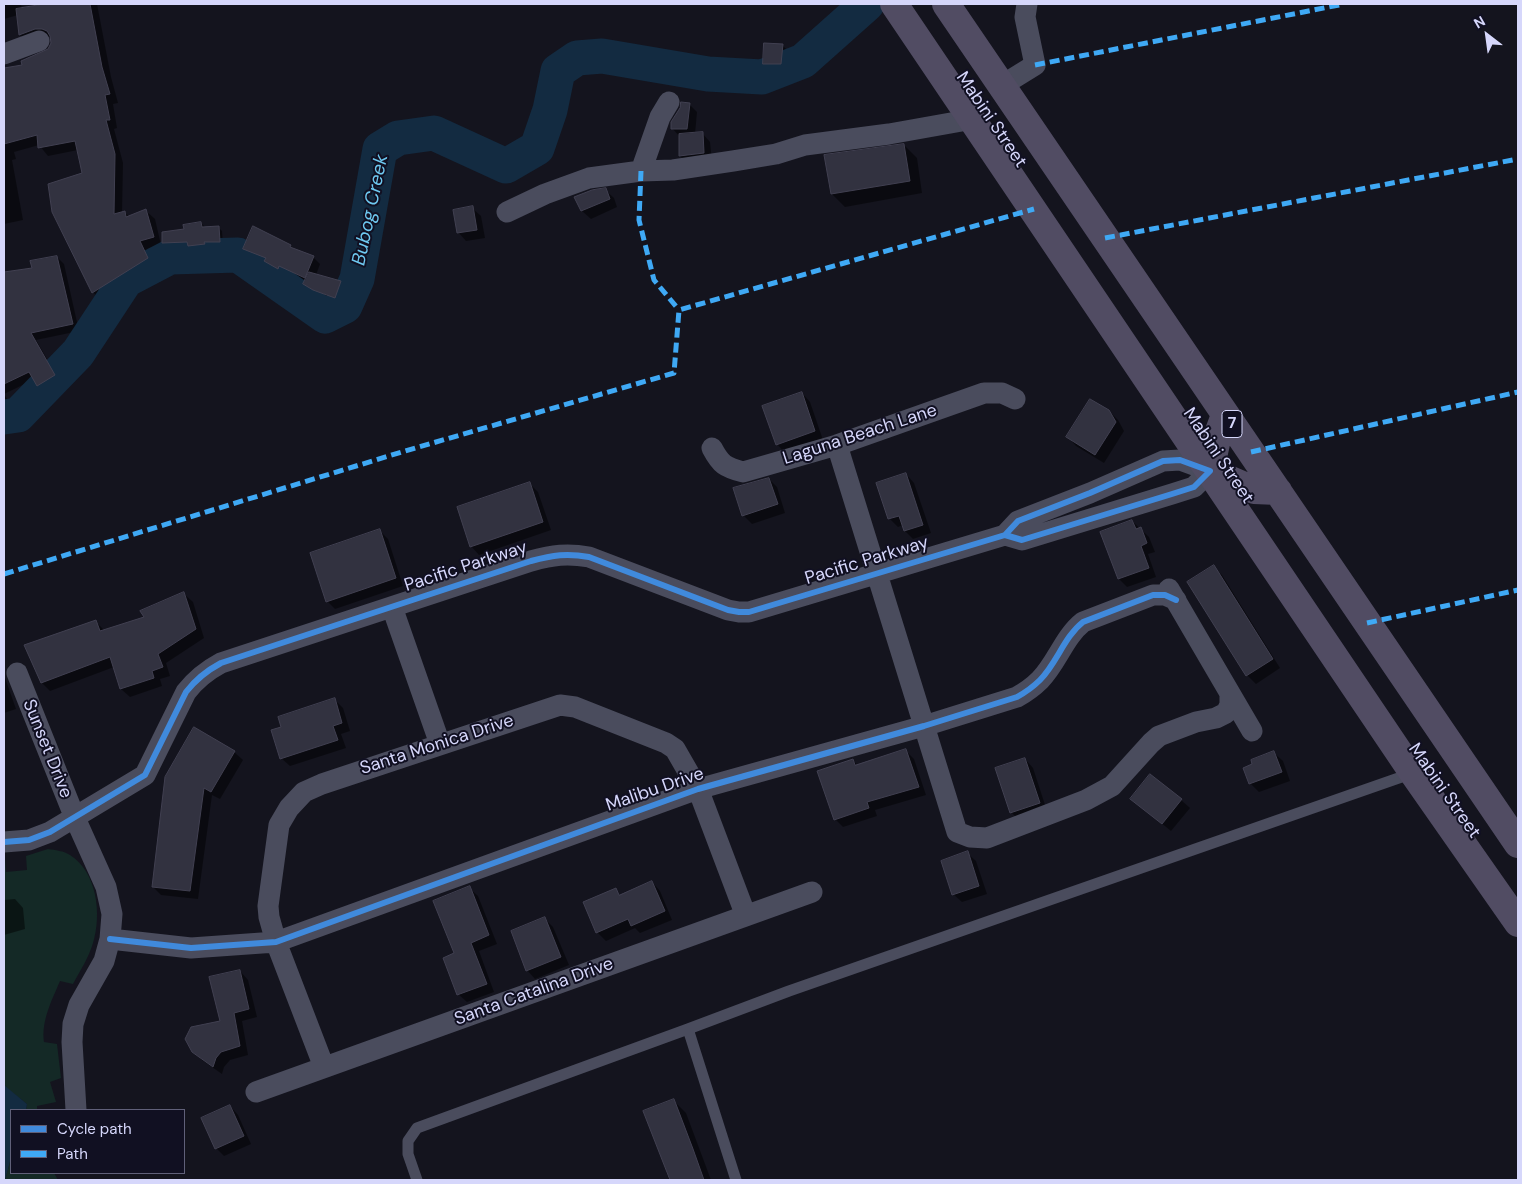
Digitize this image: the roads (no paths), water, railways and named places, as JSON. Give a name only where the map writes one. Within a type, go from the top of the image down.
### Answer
[{"type":"main road","name":"Mabini Street","points":[[894,4],[1413,773],[1518,923]]},
{"type":"main road","name":"Mabini Street","points":[[946,4],[1518,844]]},
{"type":"main road","points":[[1225,415],[1218,434],[1210,472],[1254,490],[1278,492]]},
{"type":"street","points":[[1001,86],[1036,64],[1025,16],[1027,4]]},
{"type":"street","points":[[4,54],[39,41]]},
{"type":"street","points":[[641,171],[660,116],[669,102]]},
{"type":"street","points":[[507,212],[545,194],[589,178],[641,171],[672,170],[725,162],[776,154],[805,145],[889,134],[973,119]]},
{"type":"street","name":"Laguna Beach Lane","points":[[712,448],[720,462],[728,468],[743,472],[837,445],[984,393],[1002,393],[1015,399]]},
{"type":"street","points":[[837,445],[957,832],[970,837],[987,838],[1086,800],[1112,786],[1151,743],[1160,736],[1226,713],[1230,705],[1230,695]]},
{"type":"street","name":"Pacific Parkway","points":[[4,842],[29,840],[50,832],[145,774],[186,692],[206,671],[220,663],[531,561],[551,556],[572,554],[589,557],[728,610],[739,612],[762,609],[1005,535],[1018,521],[1163,461],[1180,460],[1210,472],[1194,487],[1022,540],[1005,535]]},
{"type":"street","points":[[1121,479],[1130,506]]},
{"type":"street","name":"Malibu Drive","points":[[110,939],[191,948],[276,942],[698,789],[924,726],[1017,697],[1041,679],[1075,628],[1083,622],[1153,594],[1165,595],[1170,591],[1230,695]]},
{"type":"street","points":[[392,607],[440,744]]},
{"type":"street","name":"Sunset Drive","points":[[17,673],[75,818],[106,887],[112,914],[110,939],[104,960],[79,1004],[73,1024],[72,1042],[76,1109]]},
{"type":"street","points":[[1230,695],[1252,732]]},
{"type":"street","name":"Santa Monica Drive","points":[[324,1067],[276,942],[268,906],[279,825],[289,808],[304,792],[322,784],[560,705],[574,707],[666,742],[675,749],[698,789],[746,916]]},
{"type":"street","name":"Santa Catalina Drive","points":[[256,1092],[812,892]]},
{"type":"lane","points":[[417,1180],[408,1154],[408,1141],[417,1128],[789,991],[1413,773]]},
{"type":"lane","points":[[688,1029],[736,1180]]},
{"type":"water","points":[[4,1085],[27,1104],[26,1109],[10,1109],[10,1162],[5,1180]]},
{"type":"waterway","name":"Bubog Creek","points":[[4,417],[18,415],[78,353],[126,280],[170,257],[238,255],[325,316],[345,306],[357,279],[380,149],[398,138],[434,133],[506,166],[537,148],[550,110],[558,71],[577,58],[602,56],[708,74],[762,77],[803,61],[867,4]]}]
